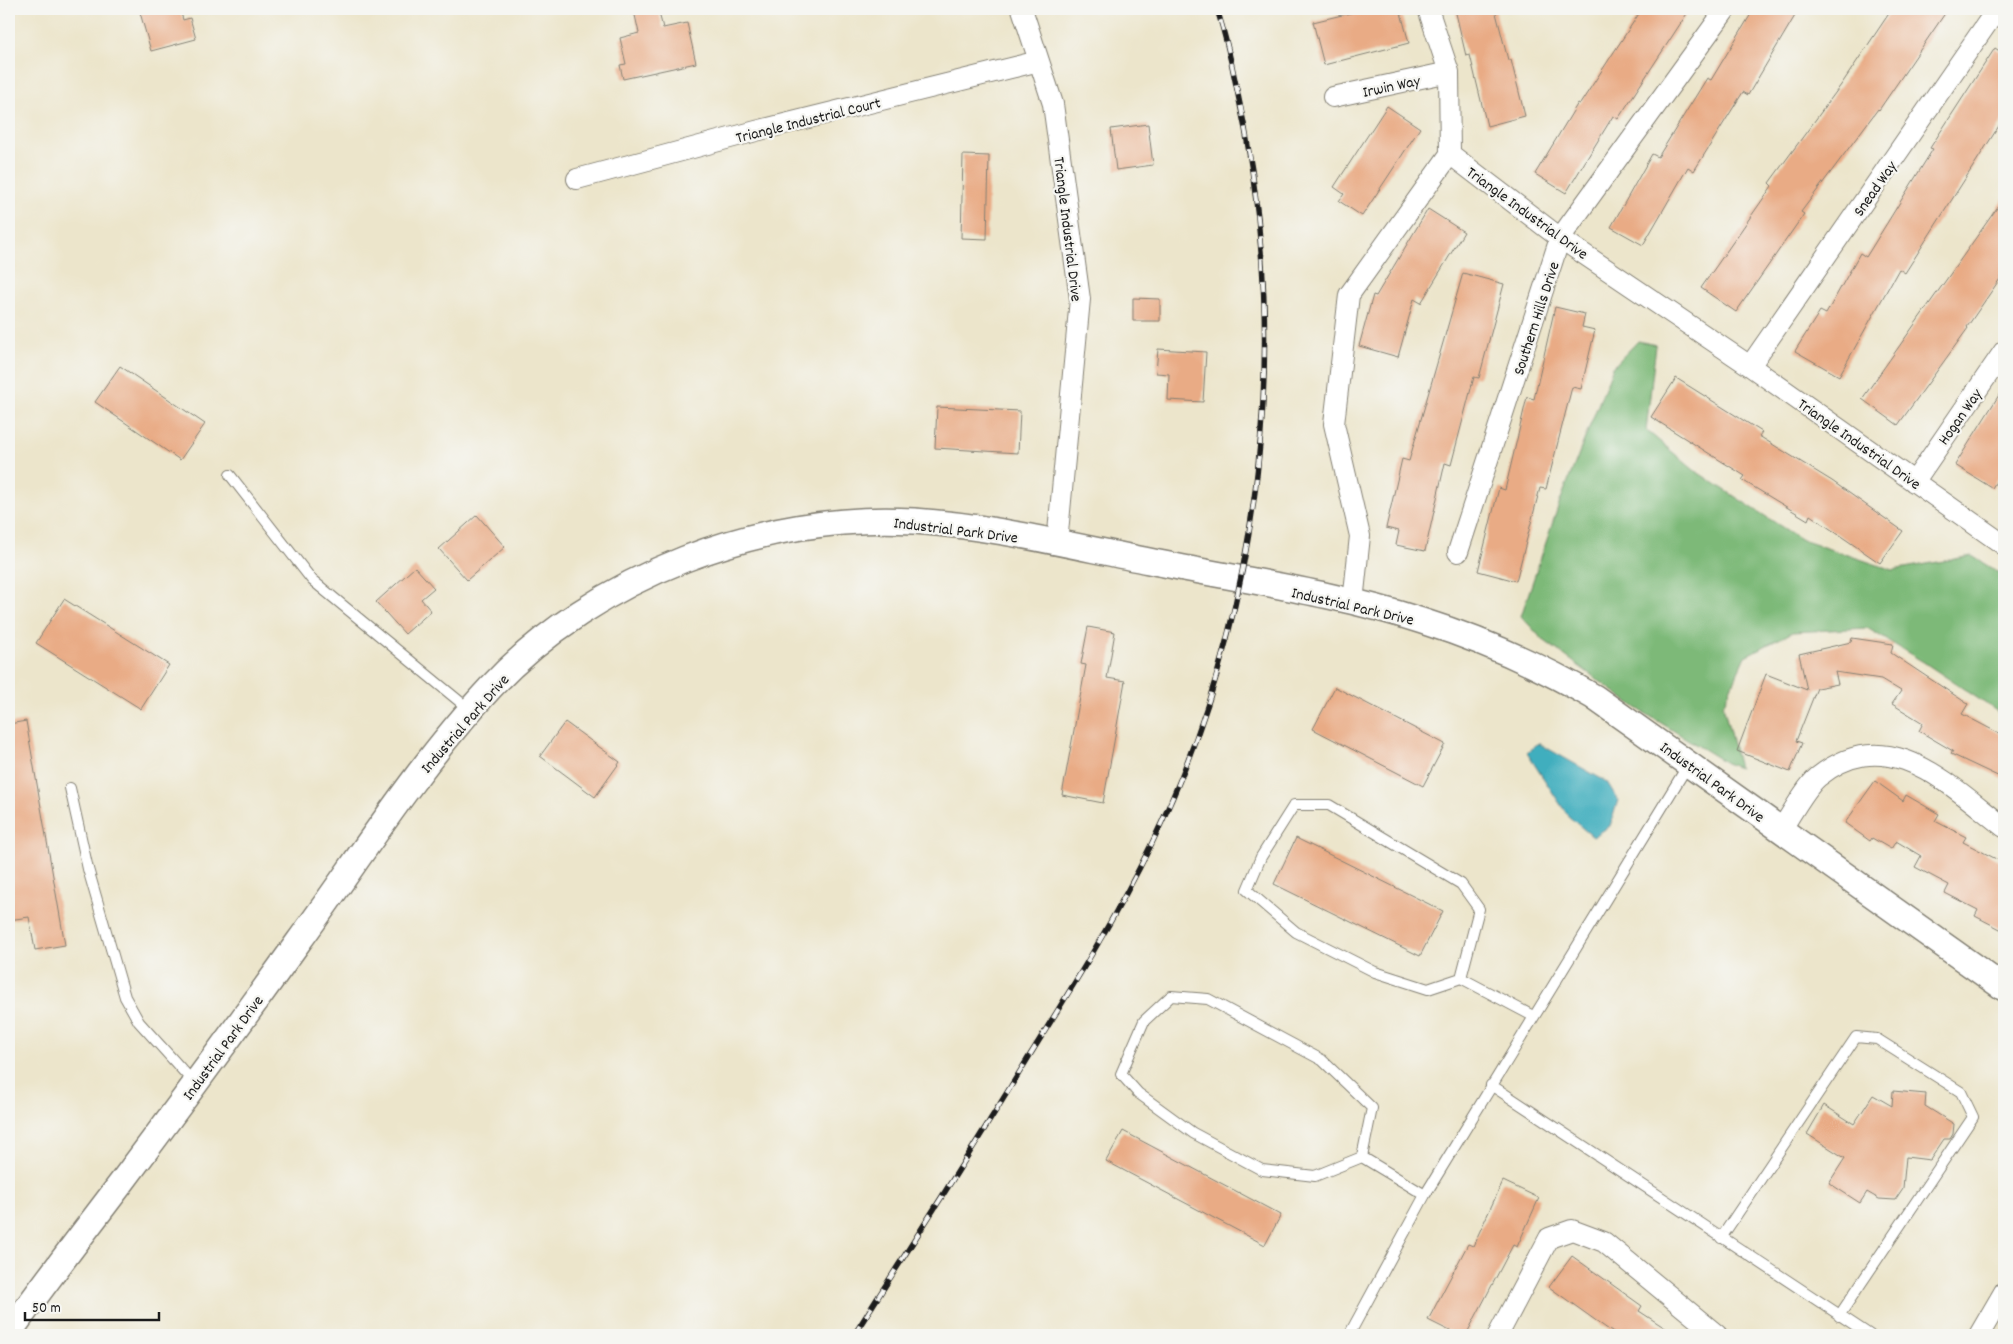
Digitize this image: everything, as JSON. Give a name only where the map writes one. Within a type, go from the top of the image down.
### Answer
[{"type":"street","name":"Triangle Industrial Drive","points":[[1022,9],[1053,104],[1080,300],[1057,543]]},
{"type":"street","points":[[1428,9],[1450,72],[1450,154]]},
{"type":"street","name":"Southern Hills Drive","points":[[1458,552],[1560,238],[1726,9]]},
{"type":"street","name":"Snead Way","points":[[1750,366],[1997,9]]},
{"type":"street","name":"Triangle Industrial Court","points":[[577,179],[756,131],[1040,61]]},
{"type":"street","name":"Irwin Way","points":[[1334,98],[1450,72]]},
{"type":"street","name":"Triangle Industrial Drive","points":[[1353,602],[1360,536],[1334,424],[1349,295],[1450,154],[1560,238],[1750,366],[2004,545]]},
{"type":"street","name":"Hogan Way","points":[[1914,482],[2004,351]]},
{"type":"street","name":"Industrial Park Drive","points":[[9,1333],[195,1085],[442,743],[494,685],[541,643],[579,614],[635,582],[678,562],[730,543],[808,526],[886,520],[959,526],[1057,543],[1353,602],[1418,620],[1477,640],[1555,674],[1594,697],[2004,988]]},
{"type":"street","points":[[1781,830],[1816,778],[1843,760],[1870,754],[1903,758],[1931,771],[2004,827]]},
{"type":"street","points":[[1498,1335],[1549,1238],[1572,1230],[1604,1242],[1717,1335]]},
{"type":"street","points":[[1979,1335],[2004,1292]]},
{"type":"lane","points":[[230,475],[312,580],[471,711]]},
{"type":"lane","points":[[1349,1335],[1425,1195],[1532,1016],[1688,764]]},
{"type":"lane","points":[[70,788],[88,870],[125,997],[138,1022],[195,1085]]},
{"type":"lane","points":[[1461,978],[1479,909],[1461,884],[1329,805],[1294,806],[1261,857],[1248,890],[1296,932],[1375,972],[1428,990],[1461,978],[1532,1016]]},
{"type":"lane","points":[[1172,996],[1208,999],[1322,1060],[1372,1108],[1362,1157],[1315,1176],[1262,1170],[1193,1133],[1138,1093],[1122,1074],[1144,1021],[1172,996]]},
{"type":"lane","points":[[1721,1238],[1856,1037],[1877,1039],[1962,1092],[1973,1117],[1840,1316]]},
{"type":"lane","points":[[1491,1085],[1870,1335]]},
{"type":"lane","points":[[1362,1157],[1425,1195]]},
{"type":"green space","points":[[1638,341],[1656,345],[1646,430],[1694,470],[1802,540],[1893,570],[1972,556],[2004,576],[2004,716],[1925,663],[1867,628],[1793,632],[1745,656],[1723,705],[1739,768],[1726,763],[1635,707],[1542,639],[1521,616],[1559,504],[1613,367]]},
{"type":"water","points":[[1538,743],[1607,782],[1618,800],[1610,826],[1593,837],[1568,816],[1527,753]]},
{"type":"building","points":[[139,9],[180,9],[183,20],[190,18],[196,39],[151,51]]},
{"type":"building","points":[[658,9],[663,28],[687,23],[696,63],[623,79],[620,65],[626,64],[620,38],[639,33],[634,11]]},
{"type":"building","points":[[1367,9],[1400,9],[1409,43],[1324,65],[1313,22]]},
{"type":"building","points":[[1455,9],[1495,9],[1508,60],[1511,60],[1525,116],[1487,126],[1470,55],[1466,56]]},
{"type":"building","points":[[1642,9],[1690,9],[1618,119],[1613,116],[1566,193],[1535,174],[1578,103],[1580,104]]},
{"type":"building","points":[[1754,9],[1799,9],[1748,95],[1743,92],[1694,171],[1688,167],[1643,245],[1611,227],[1652,154],[1658,157],[1707,78],[1711,80]]},
{"type":"building","points":[[1892,9],[1948,9],[1879,110],[1801,212],[1804,214],[1736,312],[1701,288],[1772,186],[1769,183],[1841,85]]},
{"type":"building","points":[[1995,48],[2004,54],[2004,118],[1905,273],[1899,269],[1839,376],[1795,351],[1820,311],[1826,314],[1860,253],[1866,257],[1933,149],[1930,148]]},
{"type":"building","points":[[1387,106],[1420,128],[1362,216],[1339,201],[1344,194],[1334,187]]},
{"type":"building","points":[[1148,124],[1153,165],[1116,170],[1111,129]]},
{"type":"building","points":[[963,155],[989,156],[987,239],[961,238]]},
{"type":"building","points":[[2004,198],[2004,273],[1968,328],[1898,425],[1862,399]]},
{"type":"building","points":[[1428,209],[1464,232],[1421,303],[1414,299],[1398,357],[1359,346],[1373,295],[1376,296]]},
{"type":"building","points":[[1463,273],[1504,284],[1479,378],[1474,377],[1451,465],[1445,463],[1425,551],[1396,545],[1399,531],[1386,528],[1402,459],[1409,461]]},
{"type":"building","points":[[1133,298],[1160,299],[1160,321],[1133,321]]},
{"type":"building","points":[[1555,307],[1585,314],[1582,327],[1595,330],[1581,389],[1572,387],[1546,489],[1540,488],[1516,581],[1478,571],[1499,488],[1505,490],[1527,397],[1534,399]]},
{"type":"building","points":[[1158,349],[1206,352],[1203,402],[1168,400],[1169,374],[1156,373]]},
{"type":"building","points":[[120,366],[205,424],[180,460],[95,402]]},
{"type":"building","points":[[1676,378],[1762,432],[1759,436],[1832,481],[1903,531],[1880,563],[1810,515],[1808,520],[1742,480],[1745,476],[1651,417]]},
{"type":"building","points":[[2004,387],[2004,469],[1992,488],[1955,465]]},
{"type":"building","points":[[937,407],[1020,411],[1018,453],[935,448]]},
{"type":"building","points":[[477,515],[505,547],[467,580],[439,549]]},
{"type":"building","points":[[415,567],[434,588],[421,599],[431,611],[405,634],[376,602]]},
{"type":"building","points":[[64,599],[169,665],[141,709],[36,643]]},
{"type":"building","points":[[1088,627],[1115,632],[1107,678],[1125,681],[1103,803],[1062,795],[1086,665],[1081,664]]},
{"type":"building","points":[[1852,638],[1893,644],[1891,653],[1968,704],[1962,714],[2004,736],[2004,779],[1951,754],[1953,751],[1919,731],[1923,723],[1892,704],[1901,691],[1881,679],[1835,672],[1838,684],[1817,688],[1796,741],[1802,743],[1790,772],[1737,751],[1766,674],[1807,690],[1799,654],[1851,642]]},
{"type":"building","points":[[1335,687],[1445,744],[1423,786],[1313,729]]},
{"type":"building","points":[[26,721],[65,945],[35,950],[29,917],[9,920],[9,724]]},
{"type":"building","points":[[565,722],[620,762],[595,797],[540,756]]},
{"type":"building","points":[[1875,781],[1903,801],[1906,795],[1939,814],[1935,821],[1966,837],[1963,842],[2004,863],[2004,931],[1975,916],[1978,910],[1945,893],[1949,885],[1915,867],[1921,856],[1896,841],[1891,849],[1872,838],[1870,841],[1845,823]]},
{"type":"building","points":[[1296,838],[1443,911],[1420,956],[1274,884]]},
{"type":"building","points":[[1893,1091],[1926,1094],[1925,1106],[1954,1124],[1953,1134],[1950,1139],[1944,1139],[1930,1160],[1906,1157],[1903,1188],[1895,1200],[1879,1199],[1867,1192],[1860,1203],[1829,1183],[1845,1158],[1807,1134],[1824,1105],[1854,1124],[1873,1095],[1892,1106]]},
{"type":"building","points":[[1123,1131],[1281,1215],[1265,1245],[1106,1161]]},
{"type":"building","points":[[1503,1181],[1539,1198],[1517,1247],[1513,1245],[1466,1335],[1458,1335],[1428,1320],[1468,1244],[1473,1246]]},
{"type":"building","points":[[1572,1256],[1642,1306],[1639,1311],[1676,1335],[1616,1335],[1549,1287]]},
{"type":"railway","points":[[854,1335],[1078,977],[1124,898],[1152,843],[1190,754],[1220,662],[1243,567],[1257,471],[1264,374],[1263,277],[1253,180],[1234,76],[1217,9]]}]
